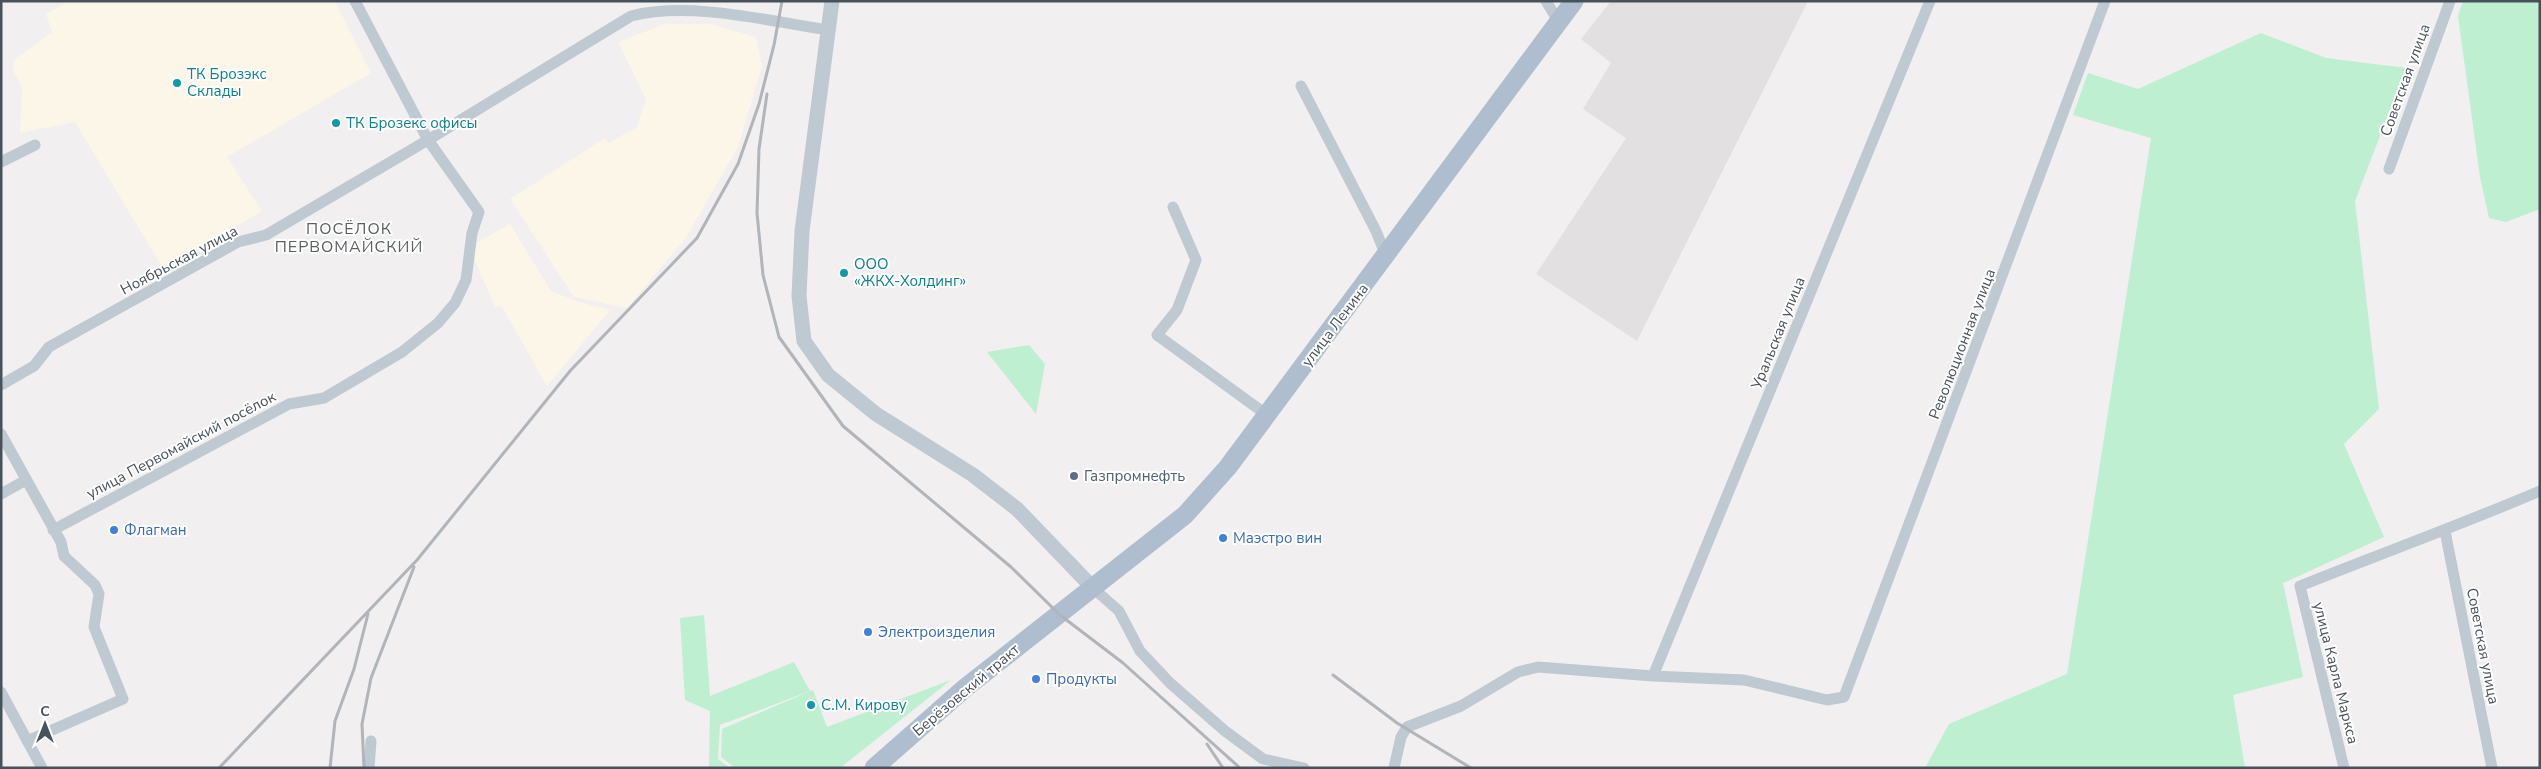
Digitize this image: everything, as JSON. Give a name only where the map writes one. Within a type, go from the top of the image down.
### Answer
[{"type":"main road","name":"улица Ленина","points":[[1060,615],[1185,515],[1228,468],[1574,1]]},
{"type":"main road","name":"Берёзовский тракт","points":[[874,768],[965,688],[1060,615]]},
{"type":"street","name":"улица Первомайский посёлок","points":[[54,530],[289,404],[324,398],[402,352],[438,323],[455,303],[466,280],[472,233],[479,212],[428,140],[355,1]]},
{"type":"street","points":[[832,1],[802,231],[799,296],[804,341],[828,375],[876,414],[973,475],[1017,509],[1093,588],[1119,611],[1140,652],[1170,683],[1225,731],[1262,759],[1304,768]]},
{"type":"street","points":[[1546,1],[1558,21]]},
{"type":"street","name":"Уральская улица","points":[[1653,676],[1930,1]]},
{"type":"street","name":"Революционная улица","points":[[1653,676],[1744,680],[1828,700],[1844,697],[2105,1]]},
{"type":"street","name":"Советская улица","points":[[2389,169],[2450,1]]},
{"type":"street","points":[[428,140],[631,16],[667,10],[704,12],[828,30]]},
{"type":"street","points":[[1301,86],[1376,231],[1386,256]]},
{"type":"street","name":"Ноябрьская улица","points":[[1,385],[34,366],[49,347],[238,242],[266,235],[428,140]]},
{"type":"street","points":[[1,162],[35,145]]},
{"type":"street","points":[[1173,207],[1196,260],[1177,310],[1157,335],[1267,414]]},
{"type":"street","points":[[1,434],[61,542],[64,556],[95,585],[99,594],[94,627],[123,699],[27,741]]},
{"type":"street","points":[[1,494],[26,480]]},
{"type":"street","points":[[2445,531],[2540,491]]},
{"type":"street","name":"Советская улица","points":[[2445,531],[2492,768]]},
{"type":"street","name":"улица Карла Маркса","points":[[2344,768],[2300,586],[2415,539],[2445,531]]},
{"type":"street","points":[[1394,768],[1401,737],[1407,727],[1461,706],[1518,672],[1538,667],[1653,676]]},
{"type":"street","points":[[1,692],[42,768]]},
{"type":"street","points":[[369,768],[371,741]]},
{"type":"shaded area","points":[[69,1],[335,1],[371,73],[227,157],[262,211],[164,270],[75,122],[20,133],[22,87],[13,70],[14,60],[52,32],[46,14]]},
{"type":"shaded area","points":[[1611,1],[1808,1],[1637,341],[1536,274],[1626,138],[1583,109],[1611,63],[1581,39]]},
{"type":"shaded area","points":[[665,24],[711,24],[756,37],[762,66],[738,147],[686,238],[627,308],[574,297],[510,199],[605,138],[608,143],[637,127],[646,99],[618,42]]},
{"type":"shaded area","points":[[510,224],[551,291],[579,302],[610,310],[547,386],[501,305],[495,307],[472,254],[476,243]]},
{"type":"green space","points":[[2463,1],[2540,1],[2540,209],[2506,222],[2489,218],[2480,177],[2458,16]]},
{"type":"green space","points":[[2261,33],[2326,58],[2406,68],[2355,201],[2379,409],[2344,444],[2384,537],[2283,583],[2303,677],[2233,695],[2245,768],[1925,768],[1949,724],[2067,674],[2151,138],[2073,115],[2088,73],[2138,89]]},
{"type":"green space","points":[[1029,345],[1045,364],[1036,414],[987,352]]},
{"type":"green space","points":[[704,615],[710,696],[794,662],[810,691],[720,725],[718,759],[730,768],[709,768],[710,711],[685,700],[680,618]]},
{"type":"green space","points":[[951,680],[840,768],[735,768],[721,757],[722,729],[813,690],[827,727]]},
{"type":"railway","points":[[219,768],[417,560],[570,371],[697,238],[738,164],[759,104],[774,45],[782,1]]},
{"type":"railway","points":[[767,94],[759,149],[757,213],[763,275],[779,337],[843,426],[1011,567],[1060,615],[1123,663],[1240,768]]},
{"type":"railway","points":[[364,768],[362,724],[371,678],[414,567]]},
{"type":"railway","points":[[330,768],[335,721],[354,669],[368,614]]},
{"type":"railway","points":[[1333,675],[1397,723],[1471,768]]},
{"type":"railway","points":[[1207,744],[1223,768]]},
{"type":"place","name":"ТК Брозэкс Склады","points":[[177,83]]},
{"type":"place","name":"ТК Брозекс офисы","points":[[336,123]]},
{"type":"place","name":"ООО «ЖКХ-Холдинг»","points":[[844,273]]},
{"type":"place","name":"Газпромнефть","points":[[1074,476]]},
{"type":"place","name":"Флагман","points":[[114,530]]},
{"type":"place","name":"Маэстро вин","points":[[1223,538]]},
{"type":"place","name":"Электроизделия","points":[[868,632]]},
{"type":"place","name":"Продукты","points":[[1036,679]]},
{"type":"place","name":"С.М. Кирову","points":[[811,705]]},
{"type":"district","name":"ПОСЁЛОК ПЕРВОМАЙСКИЙ","points":[[349,238]]}]
